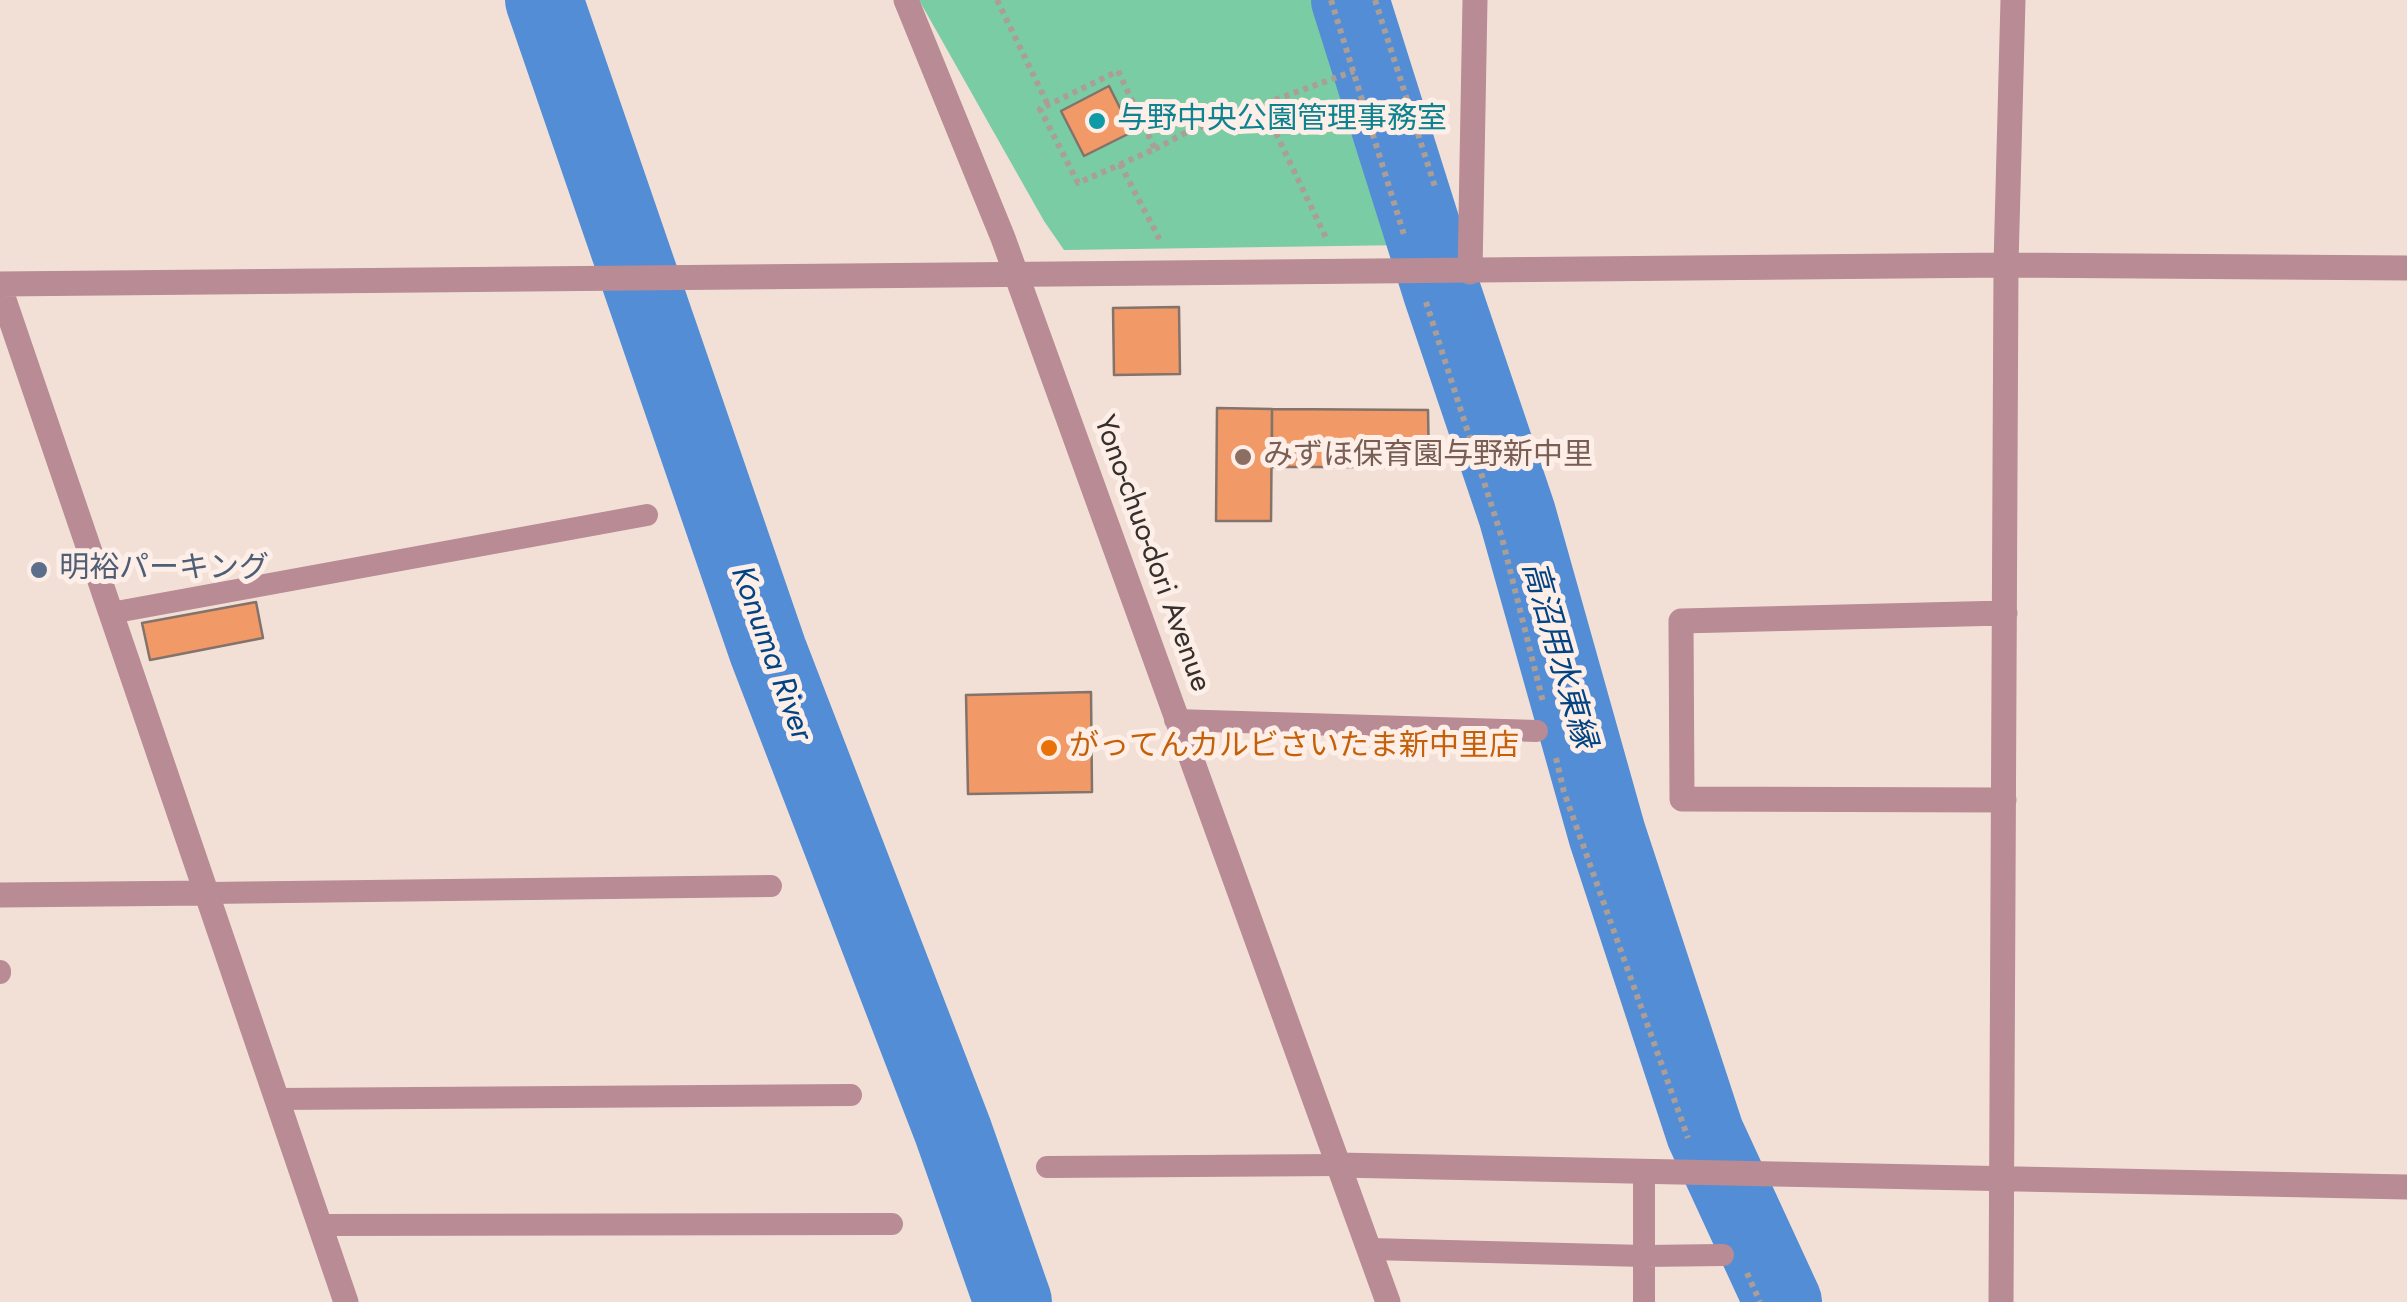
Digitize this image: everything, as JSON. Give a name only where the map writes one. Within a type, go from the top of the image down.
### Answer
[{"type":"street","name":"Yono-chuo-dori Avenue","points":[[906,0],[1016,276],[1388,1302]]},
{"type":"street","points":[[1463,272],[1475,0]]},
{"type":"street","points":[[2001,1302],[2006,265],[2014,0]]},
{"type":"street","points":[[346,1302],[0,286],[2006,265],[2407,268]]},
{"type":"street","points":[[2004,800],[1682,799],[1681,621],[2005,613]]},
{"type":"street","points":[[0,895],[207,892]]},
{"type":"street","points":[[1338,1165],[2407,1187]]},
{"type":"lane","points":[[111,613],[647,514]]},
{"type":"lane","points":[[1176,720],[1546,731]]},
{"type":"lane","points":[[207,892],[771,886]]},
{"type":"lane","points":[[277,1098],[850,1095]]},
{"type":"lane","points":[[1047,1166],[1338,1165]]},
{"type":"lane","points":[[1644,1170],[1644,1302]]},
{"type":"lane","points":[[320,1226],[892,1224]]},
{"type":"lane","points":[[1370,1249],[1644,1256],[1724,1254]]},
{"type":"path","points":[[997,0],[1048,106]]},
{"type":"path","points":[[1331,0],[1421,271],[1502,538],[1546,731],[1564,792],[1701,1171]]},
{"type":"path","points":[[1374,0],[1438,198]]},
{"type":"path","points":[[1156,148],[1118,71],[1040,109],[1078,183],[1156,148],[1187,132],[1354,72]]},
{"type":"path","points":[[1262,106],[1345,272]]},
{"type":"path","points":[[1120,164],[1178,273]]},
{"type":"path","points":[[1746,1270],[1760,1302]]},
{"type":"green space","points":[[919,0],[1331,0],[1407,245],[1064,250]]},
{"type":"building","name":"与野中央公園管理事務室","points":[[1109,86],[1132,132],[1084,156],[1061,111]]},
{"type":"building","points":[[1179,307],[1180,374],[1114,375],[1113,308]]},
{"type":"building","points":[[1217,408],[1272,409],[1271,521],[1216,521]]},
{"type":"building","points":[[1272,409],[1428,410],[1429,467],[1272,467]]},
{"type":"building","points":[[256,602],[263,638],[150,660],[142,623]]},
{"type":"building","points":[[1091,692],[1092,792],[968,794],[966,695]]},
{"type":"waterway","name":"Konuma River","points":[[544,0],[768,651],[953,1131],[1013,1302]]},
{"type":"waterway","name":"高沼用水東縁","points":[[1350,0],[1517,514],[1607,834],[1705,1133],[1783,1302]]},
{"type":"place","name":"与野中央公園管理事務室","points":[[1097,121]]},
{"type":"place","name":"みずほ保育園与野新中里","points":[[1243,457]]},
{"type":"place","name":"明裕パーキング","points":[[39,570]]},
{"type":"place","name":"がってんカルビさいたま新中里店","points":[[1049,748]]}]
